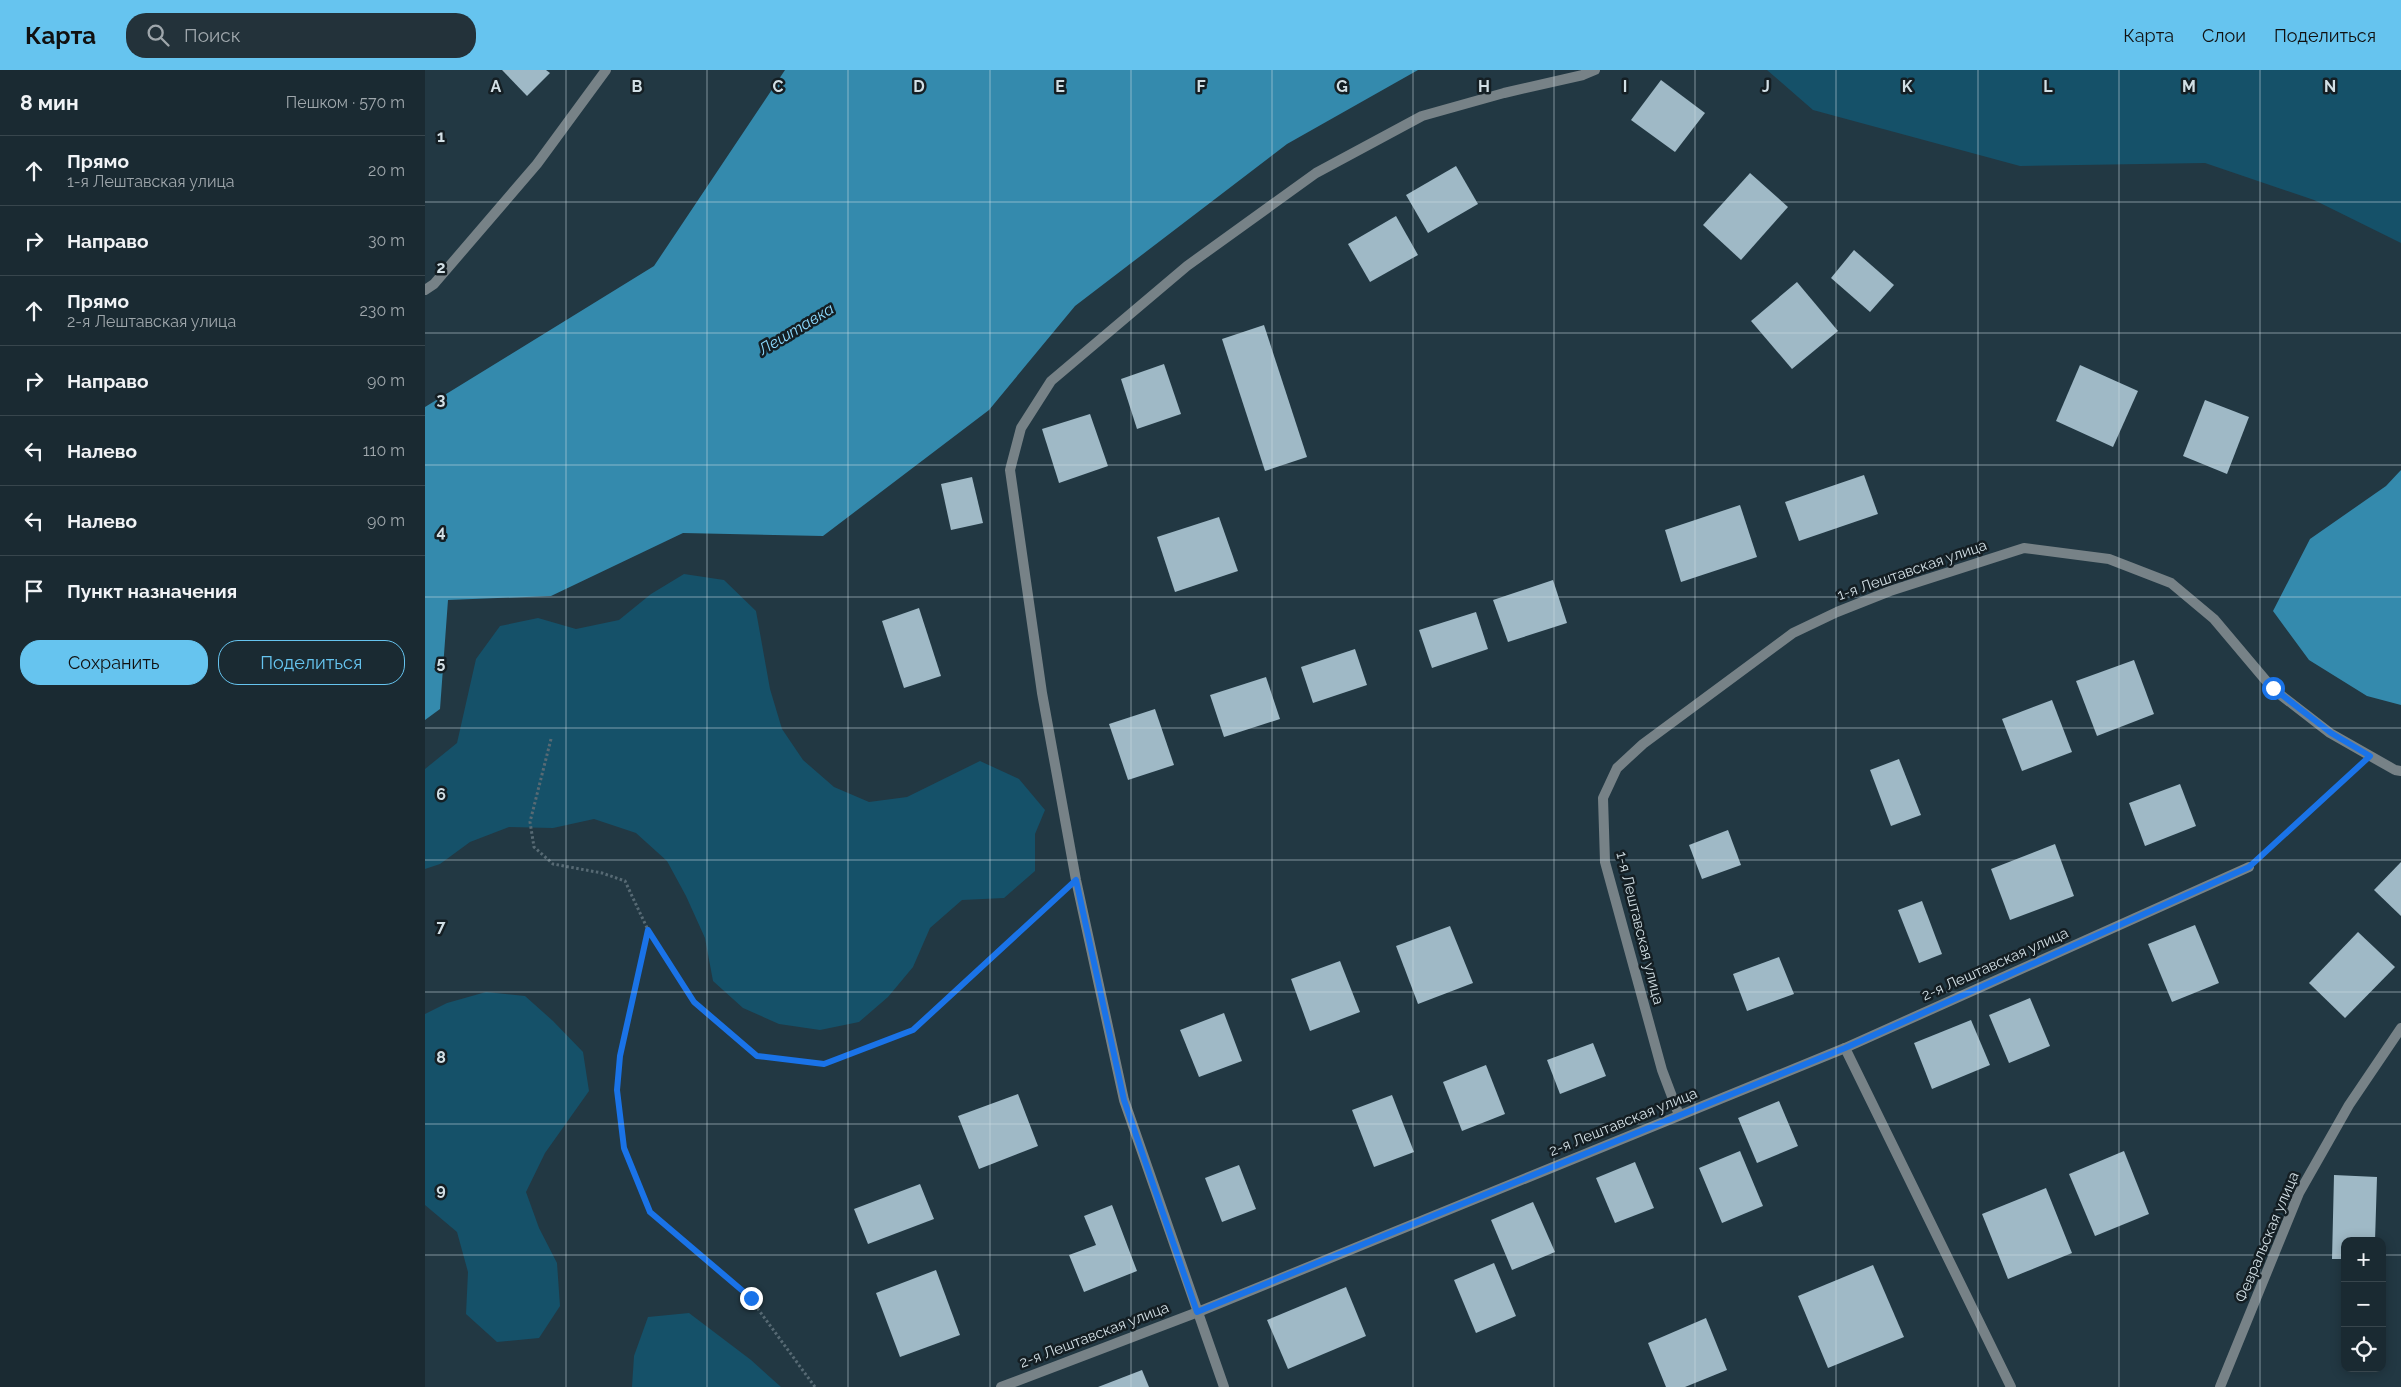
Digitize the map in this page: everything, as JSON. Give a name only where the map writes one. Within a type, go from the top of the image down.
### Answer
[{"type":"street","points":[[425,290],[433,284],[537,164],[607,70]]},
{"type":"street","points":[[1224,1387],[1124,1100],[1076,880],[1042,693],[1010,470],[1021,428],[1051,381],[1187,266],[1317,173],[1422,116],[1505,93],[1583,75],[1595,70]]},
{"type":"street","name":"1-я Лештавская улица","points":[[1679,1114],[1662,1070],[1605,862],[1603,798],[1617,768],[1643,744],[1793,632],[1890,591],[2024,548],[2109,559],[2171,583],[2214,619],[2273,688],[2331,733],[2370,756],[2401,771]]},
{"type":"street","name":"2-я Лештавская улица","points":[[1001,1387],[1197,1312],[1679,1114],[1845,1048],[2249,867]]},
{"type":"street","name":"Февральская улица","points":[[2220,1387],[2299,1193],[2349,1105],[2401,1028]]},
{"type":"street","points":[[1845,1048],[2011,1387]]},
{"type":"path","points":[[551,739],[530,822],[534,847],[553,864],[602,873],[625,881],[648,930],[694,1002],[757,1056],[824,1064],[913,1030],[1076,880]]},
{"type":"path","points":[[2249,867],[2370,756]]},
{"type":"path","points":[[648,930],[620,1056],[617,1090],[624,1148],[650,1212],[751,1298],[815,1387]]},
{"type":"shaded area","points":[[1767,70],[2401,70],[2401,243],[2314,200],[2205,163],[2020,166],[1813,110]]},
{"type":"shaded area","points":[[684,574],[724,580],[756,611],[770,689],[782,729],[803,760],[834,787],[869,802],[907,797],[980,761],[1019,779],[1045,810],[1035,834],[1035,871],[1004,898],[962,900],[930,928],[913,967],[888,997],[859,1022],[820,1030],[779,1024],[743,1008],[713,981],[705,938],[686,896],[667,861],[636,833],[594,819],[553,828],[509,827],[470,842],[440,864],[425,869],[425,769],[457,743],[476,659],[500,626],[538,618],[576,629],[619,620],[651,594]]},
{"type":"shaded area","points":[[486,992],[525,996],[553,1021],[583,1052],[589,1091],[545,1153],[526,1192],[539,1228],[557,1263],[560,1306],[539,1338],[497,1342],[466,1314],[468,1272],[457,1232],[425,1205],[425,1014],[447,1003]]},
{"type":"shaded area","points":[[689,1313],[751,1360],[781,1387],[632,1387],[634,1356],[648,1317]]},
{"type":"water","name":"Лештавка","points":[[785,70],[1418,70],[1287,144],[1075,306],[989,410],[823,536],[683,533],[551,596],[448,600],[440,709],[425,720],[425,407],[654,266]]},
{"type":"water","points":[[2401,470],[2401,705],[2367,696],[2309,660],[2273,611],[2310,539],[2386,486]]},
{"type":"building","points":[[502,70],[546,70],[550,73],[527,96]]},
{"type":"building","points":[[1661,80],[1705,113],[1675,152],[1631,120]]},
{"type":"building","points":[[1456,166],[1478,204],[1428,233],[1406,195]]},
{"type":"building","points":[[1750,173],[1788,207],[1741,260],[1703,225]]},
{"type":"building","points":[[1396,216],[1418,255],[1370,282],[1348,244]]},
{"type":"building","points":[[1854,250],[1894,285],[1870,312],[1831,278]]},
{"type":"building","points":[[1797,282],[1838,331],[1792,369],[1751,321]]},
{"type":"building","points":[[1264,325],[1307,457],[1265,471],[1222,339]]},
{"type":"building","points":[[1164,364],[1181,414],[1137,429],[1121,379]]},
{"type":"building","points":[[2080,365],[2138,391],[2113,447],[2056,421]]},
{"type":"building","points":[[2205,400],[2249,417],[2227,474],[2183,456]]},
{"type":"building","points":[[1090,414],[1108,466],[1059,483],[1042,429]]},
{"type":"building","points":[[1864,475],[1878,514],[1799,541],[1785,502]]},
{"type":"building","points":[[972,477],[983,523],[951,530],[941,484]]},
{"type":"building","points":[[1740,505],[1757,557],[1681,582],[1665,530]]},
{"type":"building","points":[[1219,517],[1238,571],[1175,592],[1157,537]]},
{"type":"building","points":[[1553,580],[1567,623],[1508,642],[1493,600]]},
{"type":"building","points":[[919,608],[941,676],[904,688],[882,621]]},
{"type":"building","points":[[1476,612],[1488,649],[1432,668],[1419,630]]},
{"type":"building","points":[[1355,649],[1367,685],[1313,703],[1301,667]]},
{"type":"building","points":[[2134,660],[2154,714],[2097,736],[2076,681]]},
{"type":"building","points":[[1266,677],[1280,719],[1224,737],[1210,695]]},
{"type":"building","points":[[2052,700],[2072,752],[2022,771],[2002,719]]},
{"type":"building","points":[[1155,709],[1174,765],[1128,780],[1109,724]]},
{"type":"building","points":[[1899,759],[1921,815],[1891,826],[1870,770]]},
{"type":"building","points":[[2180,784],[2196,826],[2145,846],[2129,803]]},
{"type":"building","points":[[1728,830],[1741,865],[1702,879],[1689,845]]},
{"type":"building","points":[[2055,844],[2074,896],[2010,920],[1991,869]]},
{"type":"building","points":[[2401,862],[2401,916],[2374,890]]},
{"type":"building","points":[[1922,901],[1942,954],[1919,963],[1898,910]]},
{"type":"building","points":[[2195,925],[2219,983],[2172,1002],[2148,944]]},
{"type":"building","points":[[1450,926],[1473,983],[1418,1004],[1396,946]]},
{"type":"building","points":[[2358,932],[2395,967],[2345,1018],[2309,983]]},
{"type":"building","points":[[1779,957],[1794,994],[1747,1011],[1733,974]]},
{"type":"building","points":[[1340,961],[1360,1012],[1310,1031],[1291,979]]},
{"type":"building","points":[[2030,998],[2050,1046],[2009,1063],[1989,1015]]},
{"type":"building","points":[[1224,1013],[1242,1061],[1199,1077],[1180,1030]]},
{"type":"building","points":[[1971,1020],[1990,1065],[1932,1089],[1914,1043]]},
{"type":"building","points":[[1593,1043],[1606,1076],[1560,1094],[1547,1060]]},
{"type":"building","points":[[1486,1065],[1505,1114],[1462,1131],[1443,1082]]},
{"type":"building","points":[[1018,1094],[1038,1146],[979,1169],[958,1116]]},
{"type":"building","points":[[1392,1095],[1414,1152],[1374,1167],[1352,1110]]},
{"type":"building","points":[[1779,1101],[1798,1146],[1757,1163],[1738,1118]]},
{"type":"building","points":[[1740,1151],[1763,1206],[1722,1223],[1699,1168]]},
{"type":"building","points":[[2124,1151],[2149,1214],[2095,1236],[2069,1174]]},
{"type":"building","points":[[1635,1162],[1654,1208],[1615,1223],[1596,1178]]},
{"type":"building","points":[[1239,1165],[1256,1209],[1222,1222],[1205,1178]]},
{"type":"building","points":[[2334,1175],[2377,1177],[2375,1237],[2341,1237],[2341,1259],[2332,1259]]},
{"type":"building","points":[[920,1184],[934,1219],[868,1244],[854,1209]]},
{"type":"building","points":[[2046,1188],[2072,1253],[2008,1279],[1982,1214]]},
{"type":"building","points":[[1533,1202],[1555,1252],[1512,1270],[1491,1220]]},
{"type":"building","points":[[1112,1205],[1137,1271],[1084,1292],[1069,1255],[1096,1245],[1084,1216]]},
{"type":"building","points":[[1494,1263],[1516,1316],[1476,1333],[1454,1280]]},
{"type":"building","points":[[1873,1265],[1904,1337],[1828,1368],[1798,1296]]},
{"type":"building","points":[[936,1270],[960,1335],[900,1357],[876,1293]]},
{"type":"building","points":[[1346,1287],[1366,1336],[1288,1369],[1267,1320]]},
{"type":"building","points":[[1706,1318],[1727,1370],[1685,1387],[1666,1387],[1648,1343]]},
{"type":"building","points":[[1142,1370],[1149,1387],[1098,1387]]},
{"type":"route","points":[[751,1298],[650,1212],[624,1148],[617,1090],[620,1056],[648,930],[694,1002],[757,1056],[824,1064],[913,1030],[1076,880],[1124,1100],[1197,1312],[1679,1114],[1845,1048],[2249,867],[2370,756],[2331,733],[2273,688]]}]
